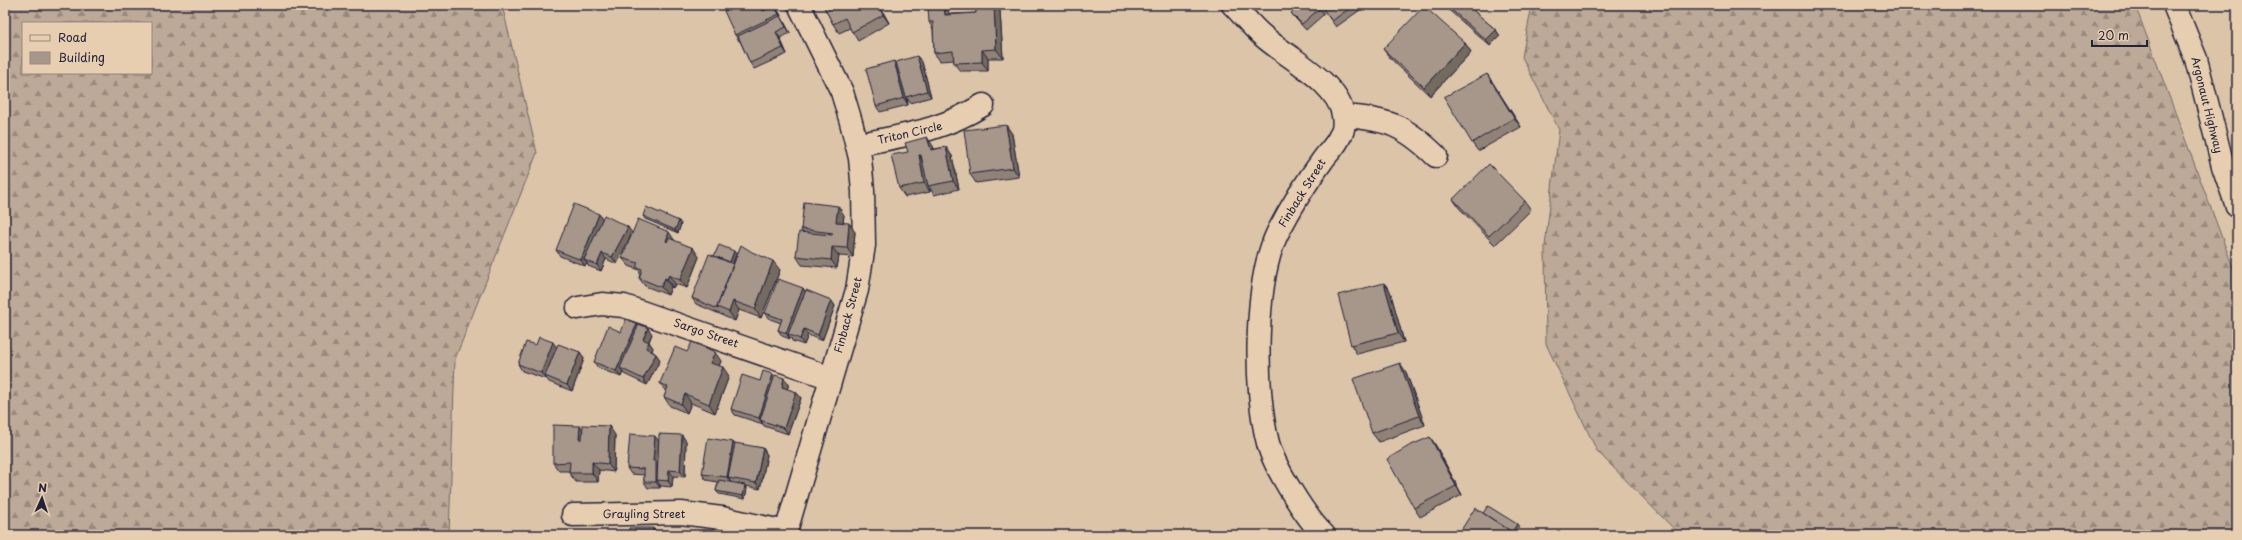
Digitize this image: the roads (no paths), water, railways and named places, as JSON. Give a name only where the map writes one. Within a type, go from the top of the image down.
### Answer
[{"type":"street","name":"Finback Street","points":[[785,534],[857,290],[864,245],[863,191],[856,145],[842,92],[798,5]]},
{"type":"street","points":[[1233,5],[1263,36],[1326,86],[1341,105],[1344,116],[1374,118],[1393,124],[1420,141],[1436,156]]},
{"type":"street","name":"Argonaut Highway","points":[[2174,5],[2196,58],[2223,166],[2237,206]]},
{"type":"street","name":"Triton Circle","points":[[856,145],[939,127],[961,118],[983,105]]},
{"type":"street","name":"Finback Street","points":[[1324,535],[1316,528],[1292,494],[1268,444],[1259,394],[1259,340],[1264,274],[1277,234],[1298,196],[1341,135],[1344,116]]},
{"type":"street","name":"Sargo Street","points":[[578,308],[602,304],[630,308],[831,378]]},
{"type":"street","name":"Grayling Street","points":[[573,515],[681,513],[722,518],[785,534]]}]
